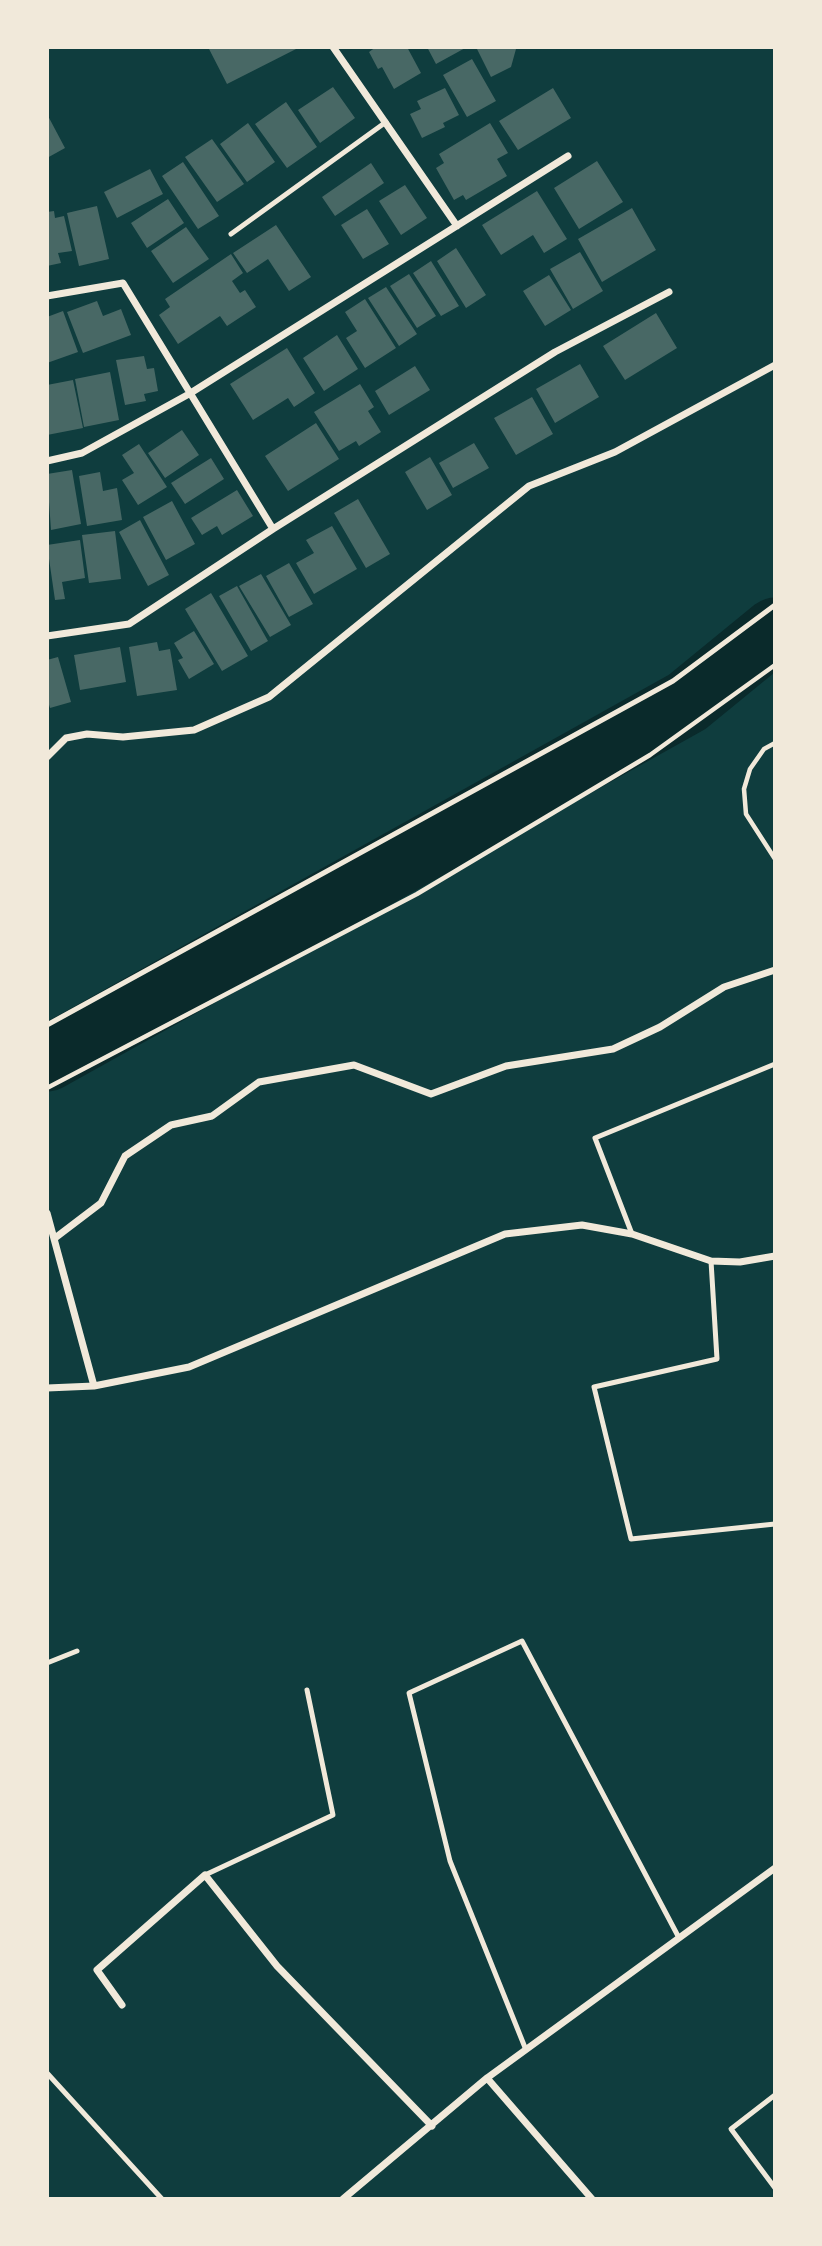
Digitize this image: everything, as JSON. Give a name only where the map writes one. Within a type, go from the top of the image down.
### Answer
[{"type":"street","points":[[334,48],[457,226]]},
{"type":"street","points":[[47,461],[82,453],[189,394],[568,156]]},
{"type":"street","points":[[47,296],[123,284],[273,529]]},
{"type":"street","points":[[47,636],[130,624],[273,529],[555,352],[669,292]]},
{"type":"street","points":[[47,757],[66,738],[87,734],[123,737],[194,730],[269,697],[529,486],[615,452],[775,365]]},
{"type":"street","points":[[55,1238],[101,1203],[125,1156],[172,1125],[212,1116],[259,1082],[354,1065],[431,1094],[506,1066],[613,1049],[660,1027],[724,986],[775,970]]},
{"type":"street","points":[[47,1213],[94,1386]]},
{"type":"street","points":[[47,1388],[94,1386],[189,1367],[505,1234],[583,1225],[632,1234],[711,1261],[740,1262],[775,1256]]},
{"type":"street","points":[[344,2199],[487,2078],[678,1936],[775,1868]]},
{"type":"street","points":[[122,2005],[97,1970],[205,1875],[277,1966],[432,2126]]},
{"type":"street","points":[[487,2078],[592,2199]]},
{"type":"lane","points":[[231,234],[386,122]]},
{"type":"lane","points":[[47,1025],[673,681],[775,605]]},
{"type":"lane","points":[[632,1234],[595,1138],[775,1064]]},
{"type":"lane","points":[[711,1261],[717,1359],[594,1387],[615,1476],[631,1539],[775,1524]]},
{"type":"lane","points":[[526,2050],[450,1861],[409,1693],[523,1641],[678,1936]]},
{"type":"lane","points":[[47,1663],[77,1651]]},
{"type":"lane","points":[[205,1875],[333,1815],[307,1690]]},
{"type":"lane","points":[[47,2073],[162,2199]]},
{"type":"lane","points":[[775,2095],[731,2129],[775,2188]]},
{"type":"path","points":[[47,1088],[417,894],[650,755],[775,665]]},
{"type":"path","points":[[768,671],[775,678]]},
{"type":"path","points":[[775,743],[764,749],[750,769],[744,789],[746,814],[775,859]]},
{"type":"building","points":[[208,47],[300,47],[227,84]]},
{"type":"building","points":[[376,47],[407,47],[421,73],[394,89],[382,67],[378,69],[369,52]]},
{"type":"building","points":[[427,47],[467,47],[436,64]]},
{"type":"building","points":[[476,47],[520,47],[516,49],[511,67],[491,77]]},
{"type":"building","points":[[472,59],[496,101],[467,117],[443,75]]},
{"type":"building","points":[[333,87],[355,118],[320,143],[298,110]]},
{"type":"building","points":[[445,88],[459,115],[443,123],[445,127],[422,138],[410,114],[421,109],[417,101]]},
{"type":"building","points":[[553,88],[571,118],[518,150],[499,121]]},
{"type":"building","points":[[286,102],[317,147],[287,168],[255,124]]},
{"type":"building","points":[[47,114],[65,148],[47,158]]},
{"type":"building","points":[[248,123],[275,162],[247,182],[220,144]]},
{"type":"building","points":[[490,123],[508,153],[497,159],[507,176],[466,200],[463,195],[454,200],[436,168],[444,163],[439,154]]},
{"type":"building","points":[[212,139],[244,184],[217,202],[185,157]]},
{"type":"building","points":[[597,161],[623,202],[579,229],[554,188]]},
{"type":"building","points":[[183,162],[219,216],[198,229],[162,176]]},
{"type":"building","points":[[371,163],[384,183],[335,216],[322,197]]},
{"type":"building","points":[[150,169],[163,194],[117,218],[104,192]]},
{"type":"building","points":[[405,185],[427,218],[401,235],[379,201]]},
{"type":"building","points":[[537,191],[567,239],[544,253],[533,235],[501,255],[482,225]]},
{"type":"building","points":[[168,199],[184,223],[147,248],[131,223]]},
{"type":"building","points":[[97,206],[109,259],[79,266],[67,213]]},
{"type":"building","points":[[632,208],[656,250],[602,282],[578,239]]},
{"type":"building","points":[[367,209],[389,244],[363,259],[341,225]]},
{"type":"building","points":[[54,211],[55,218],[64,216],[72,251],[58,253],[61,263],[47,266],[47,212]]},
{"type":"building","points":[[276,225],[311,277],[289,291],[268,259],[247,273],[233,253]]},
{"type":"building","points":[[186,227],[209,259],[173,283],[151,251]]},
{"type":"building","points":[[456,248],[486,295],[466,308],[437,261]]},
{"type":"building","points":[[580,252],[603,291],[573,309],[550,269]]},
{"type":"building","points":[[231,254],[243,273],[232,281],[240,293],[245,290],[256,307],[227,326],[220,316],[178,344],[159,315],[170,307],[165,299]]},
{"type":"building","points":[[431,261],[459,306],[441,316],[413,273]]},
{"type":"building","points":[[409,274],[436,316],[417,328],[390,286]]},
{"type":"building","points":[[549,275],[571,310],[545,326],[523,291]]},
{"type":"building","points":[[386,287],[417,334],[399,346],[368,298]]},
{"type":"building","points":[[365,299],[396,348],[365,368],[346,338],[357,331],[345,312]]},
{"type":"building","points":[[97,301],[103,316],[121,309],[131,335],[83,353],[67,312]]},
{"type":"building","points":[[63,311],[78,352],[47,363],[47,317]]},
{"type":"building","points":[[656,313],[677,348],[625,380],[603,346]]},
{"type":"building","points":[[337,335],[358,369],[324,391],[303,358]]},
{"type":"building","points":[[287,348],[315,393],[294,407],[288,398],[253,420],[230,384]]},
{"type":"building","points":[[144,356],[147,369],[154,368],[158,391],[144,394],[146,401],[125,405],[116,360]]},
{"type":"building","points":[[580,364],[599,397],[555,423],[536,389]]},
{"type":"building","points":[[415,366],[430,390],[389,415],[375,391]]},
{"type":"building","points":[[110,372],[119,420],[84,427],[75,379]]},
{"type":"building","points":[[73,380],[83,428],[47,435],[47,385]]},
{"type":"building","points":[[360,384],[374,407],[368,411],[381,432],[359,446],[356,441],[339,451],[314,412]]},
{"type":"building","points":[[532,397],[553,434],[516,455],[494,418]]},
{"type":"building","points":[[316,423],[339,459],[288,491],[265,456]]},
{"type":"building","points":[[182,430],[199,455],[165,478],[148,453]]},
{"type":"building","points":[[474,443],[489,468],[453,488],[439,463]]},
{"type":"building","points":[[139,444],[167,487],[138,505],[122,480],[134,473],[122,455]]},
{"type":"building","points":[[430,457],[452,495],[427,510],[405,472]]},
{"type":"building","points":[[211,458],[224,479],[185,504],[171,483]]},
{"type":"building","points":[[72,470],[81,524],[51,530],[47,474]]},
{"type":"building","points":[[100,472],[103,491],[117,488],[122,520],[87,526],[79,476]]},
{"type":"building","points":[[237,490],[253,516],[222,535],[217,526],[202,535],[191,518]]},
{"type":"building","points":[[358,499],[390,554],[366,568],[334,513]]},
{"type":"building","points":[[172,501],[195,544],[166,560],[143,517]]},
{"type":"building","points":[[140,520],[169,575],[148,586],[119,532]]},
{"type":"building","points":[[332,526],[357,569],[314,594],[296,563],[314,553],[306,540]]},
{"type":"building","points":[[115,531],[121,579],[89,583],[82,535]]},
{"type":"building","points":[[80,540],[85,578],[62,582],[65,599],[55,600],[47,545]]},
{"type":"building","points":[[289,563],[313,604],[289,617],[266,576]]},
{"type":"building","points":[[261,574],[291,625],[270,637],[239,586]]},
{"type":"building","points":[[237,586],[268,641],[251,651],[219,596]]},
{"type":"building","points":[[211,593],[248,656],[222,671],[185,609]]},
{"type":"building","points":[[194,631],[214,664],[189,679],[178,660],[183,658],[174,643]]},
{"type":"building","points":[[157,642],[159,651],[170,649],[177,690],[137,696],[129,647]]},
{"type":"building","points":[[120,647],[126,682],[80,690],[74,655]]},
{"type":"building","points":[[58,657],[71,702],[50,708],[47,698],[47,660]]},
{"type":"waterway","points":[[47,1059],[687,702],[775,630]]}]
